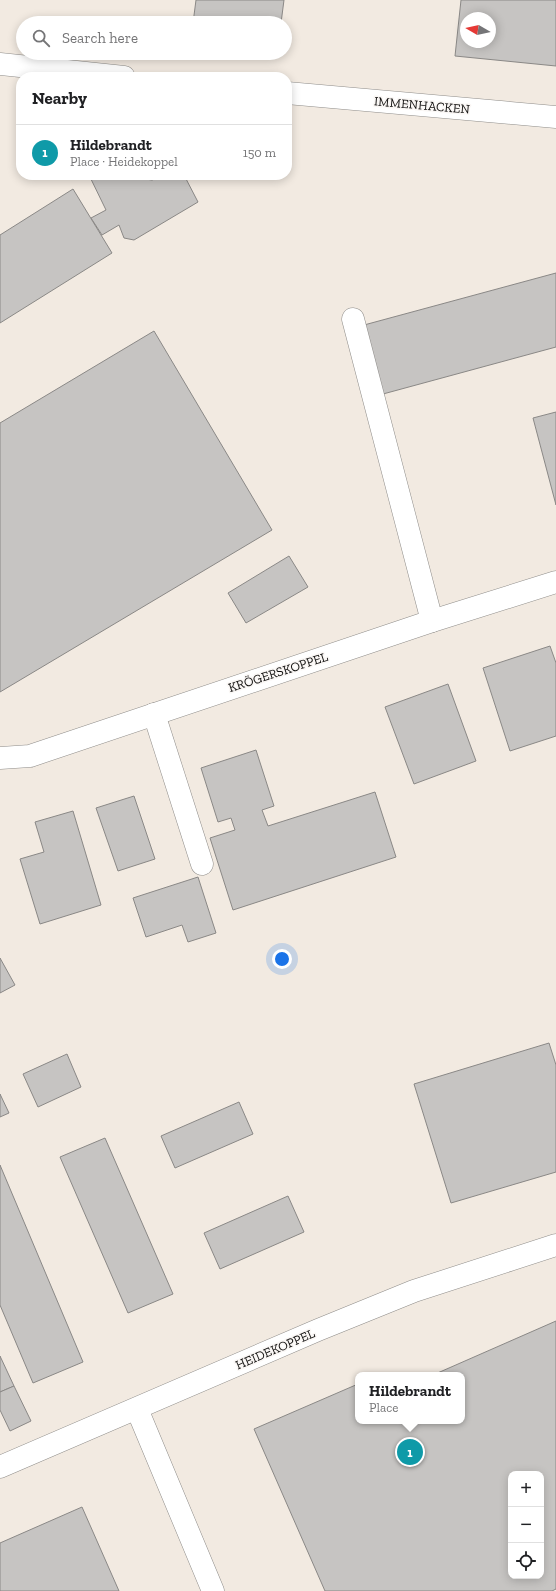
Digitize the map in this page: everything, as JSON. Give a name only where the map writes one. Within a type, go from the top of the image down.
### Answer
[{"type":"street","points":[[0,64],[76,72]]},
{"type":"street","name":"IMMENHACKEN","points":[[292,93],[556,117]]},
{"type":"street","points":[[353,319],[432,621]]},
{"type":"street","name":"KRÖGERSKOPPEL","points":[[0,758],[30,756],[432,621],[556,582]]},
{"type":"street","points":[[154,714],[202,864]]},
{"type":"street","name":"HEIDEKOPPEL","points":[[0,1467],[318,1330],[414,1291],[556,1245]]},
{"type":"street","points":[[137,1408],[213,1591]]},
{"type":"shaded area","points":[[0,0],[556,0],[556,1591],[0,1591]]},
{"type":"building","points":[[196,0],[284,0],[282,16],[194,16]]},
{"type":"building","points":[[461,0],[556,0],[556,66],[455,56]]},
{"type":"building","points":[[91,180],[187,180],[198,202],[134,240],[124,238],[119,225],[102,235],[91,218],[106,210]]},
{"type":"building","points":[[73,189],[112,253],[0,323],[0,235]]},
{"type":"building","points":[[556,273],[556,347],[383,394],[364,325]]},
{"type":"building","points":[[154,331],[272,530],[0,692],[0,423]]},
{"type":"building","points":[[556,412],[556,505],[533,418]]},
{"type":"building","points":[[289,556],[308,587],[246,623],[228,593]]},
{"type":"building","points":[[550,646],[556,663],[556,736],[510,751],[483,668]]},
{"type":"building","points":[[448,684],[476,761],[414,784],[385,707]]},
{"type":"building","points":[[256,750],[274,806],[262,810],[268,826],[375,792],[396,857],[233,910],[210,838],[235,830],[231,818],[218,822],[201,768]]},
{"type":"building","points":[[134,796],[155,859],[118,871],[96,808]]},
{"type":"building","points":[[73,811],[101,905],[40,924],[20,859],[44,852],[35,822]]},
{"type":"building","points":[[198,877],[216,933],[188,942],[182,925],[146,937],[133,898]]},
{"type":"building","points":[[0,958],[15,985],[0,993]]},
{"type":"building","points":[[549,1043],[556,1065],[556,1172],[451,1203],[414,1084]]},
{"type":"building","points":[[67,1054],[81,1087],[38,1107],[23,1074]]},
{"type":"building","points":[[0,1094],[9,1113],[0,1117]]},
{"type":"building","points":[[239,1102],[253,1134],[175,1168],[161,1136]]},
{"type":"building","points":[[105,1138],[173,1294],[128,1313],[60,1157]]},
{"type":"building","points":[[0,1165],[83,1362],[33,1383],[0,1305]]},
{"type":"building","points":[[288,1196],[304,1232],[220,1269],[204,1233]]},
{"type":"building","points":[[556,1321],[556,1589],[552,1591],[325,1591],[254,1429],[355,1385],[355,1424],[465,1424],[465,1372],[440,1372]]},
{"type":"building","points":[[0,1356],[14,1386],[0,1392]]},
{"type":"building","points":[[14,1386],[31,1421],[10,1431],[0,1410],[0,1392]]},
{"type":"building","points":[[82,1507],[119,1591],[0,1591],[0,1543]]},
{"type":"place","name":"Hildebrandt","points":[[410,1452]]}]
